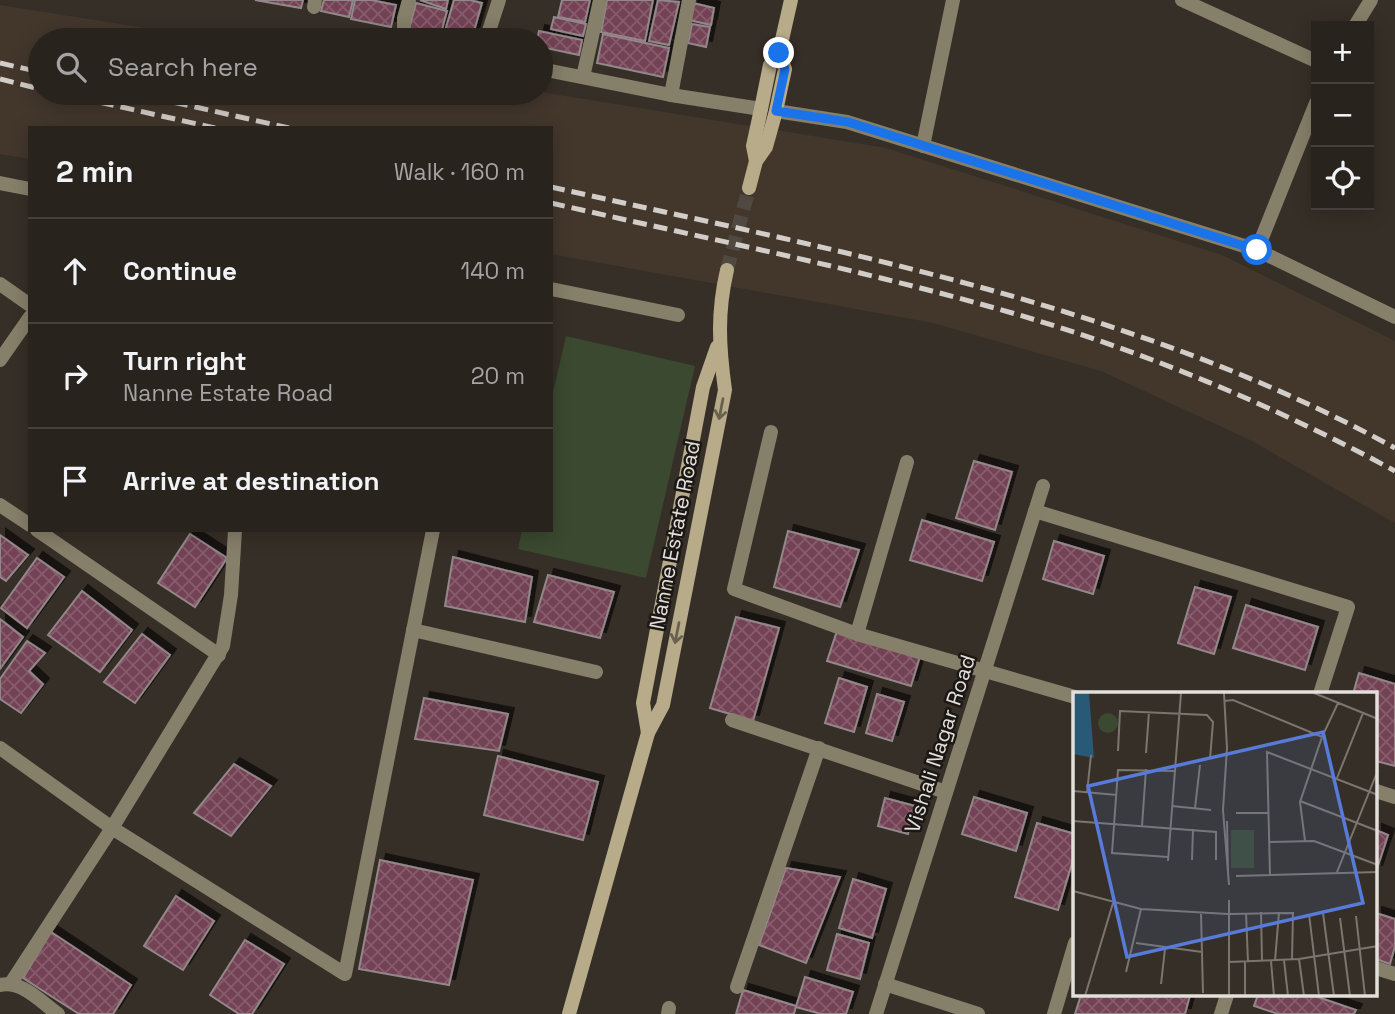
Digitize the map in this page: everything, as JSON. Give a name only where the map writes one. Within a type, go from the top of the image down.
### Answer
[{"type":"street","points":[[405,28],[409,0]]},
{"type":"street","points":[[490,28],[499,0]]},
{"type":"street","points":[[583,77],[600,0]]},
{"type":"street","points":[[671,95],[689,0]]},
{"type":"street","points":[[749,188],[756,161],[766,147],[768,110],[785,69],[779,53],[792,0]]},
{"type":"street","points":[[923,146],[953,0]]},
{"type":"street","points":[[1182,0],[1311,59]]},
{"type":"street","points":[[1358,21],[1371,0]]},
{"type":"street","points":[[553,71],[671,95],[848,122],[1257,250],[1395,317]]},
{"type":"street","points":[[1257,250],[1311,115]]},
{"type":"street","points":[[0,183],[28,189]]},
{"type":"street","name":"Nanne Estate Road","points":[[569,1014],[648,733],[663,705],[725,390],[719,342],[722,292],[727,270]]},
{"type":"street","points":[[0,284],[28,303]]},
{"type":"street","points":[[553,289],[678,315]]},
{"type":"street","points":[[0,360],[28,320]]},
{"type":"street","name":"Nanne Estate Road","points":[[648,733],[643,703],[669,558],[703,387],[719,342]]},
{"type":"street","points":[[771,432],[734,589],[856,634],[1073,696]]},
{"type":"street","points":[[856,634],[907,462]]},
{"type":"street","name":"Vishali Nagar Road","points":[[876,1014],[1043,486]]},
{"type":"street","points":[[0,505],[28,524]]},
{"type":"street","points":[[1035,511],[1348,607],[1321,692]]},
{"type":"street","points":[[40,532],[219,655]]},
{"type":"street","points":[[58,1014],[24,989],[6,984],[112,828],[219,655],[223,646],[231,596],[235,532]]},
{"type":"street","points":[[0,748],[112,828],[345,974],[433,532]]},
{"type":"street","points":[[413,629],[596,672]]},
{"type":"street","points":[[732,720],[946,792]]},
{"type":"street","points":[[737,987],[819,748]]},
{"type":"street","points":[[1378,792],[1395,797]]},
{"type":"street","points":[[1054,1014],[1073,950]]},
{"type":"street","points":[[1378,969],[1395,974]]},
{"type":"street","points":[[886,984],[978,1014]]},
{"type":"street","points":[[1221,1014],[1227,996]]},
{"type":"shaded area","points":[[0,5],[145,28],[28,28],[28,105],[553,105],[553,94],[886,148],[1222,255],[1395,341],[1395,523],[1250,440],[1101,371],[933,323],[553,254],[553,126],[28,126],[28,159],[0,154]]},
{"type":"green space","points":[[566,336],[695,366],[646,578],[518,549],[522,532],[553,532],[553,392]]},
{"type":"building","points":[[255,0],[303,0],[301,8]]},
{"type":"building","points":[[324,0],[353,0],[349,17],[321,11]]},
{"type":"building","points":[[355,0],[396,5],[391,27],[351,19]]},
{"type":"building","points":[[420,0],[448,0],[446,9]]},
{"type":"building","points":[[454,0],[482,3],[475,28],[446,28]]},
{"type":"building","points":[[562,0],[590,0],[585,22],[558,17]]},
{"type":"building","points":[[607,0],[653,0],[645,41],[601,32]]},
{"type":"building","points":[[658,0],[679,2],[669,45],[649,41]]},
{"type":"building","points":[[416,3],[447,11],[442,28],[409,28]]},
{"type":"building","points":[[693,3],[714,8],[711,25],[689,20]]},
{"type":"building","points":[[554,17],[586,24],[583,36],[551,28]]},
{"type":"building","points":[[692,24],[710,27],[706,47],[688,43]]},
{"type":"building","points":[[553,34],[582,40],[579,55],[553,50]]},
{"type":"building","points":[[603,34],[669,48],[663,77],[597,63]]},
{"type":"building","points":[[974,461],[1012,472],[995,530],[956,518]]},
{"type":"building","points":[[922,520],[994,542],[982,581],[910,560]]},
{"type":"building","points":[[788,531],[859,550],[840,607],[774,587]]},
{"type":"building","points":[[190,534],[227,558],[195,607],[158,583]]},
{"type":"building","points":[[0,535],[28,555],[6,581],[0,577]]},
{"type":"building","points":[[1054,541],[1104,556],[1093,594],[1043,579]]},
{"type":"building","points":[[453,557],[532,577],[525,622],[445,606]]},
{"type":"building","points":[[37,558],[64,577],[27,628],[1,608]]},
{"type":"building","points":[[548,575],[614,592],[600,638],[534,622]]},
{"type":"building","points":[[1195,587],[1231,597],[1214,654],[1178,643]]},
{"type":"building","points":[[82,591],[132,630],[100,672],[48,635]]},
{"type":"building","points":[[1246,605],[1318,627],[1305,670],[1233,648]]},
{"type":"building","points":[[736,617],[779,628],[753,721],[710,708]]},
{"type":"building","points":[[0,619],[23,637],[0,669]]},
{"type":"building","points":[[837,631],[920,656],[911,686],[827,661]]},
{"type":"building","points":[[142,634],[170,655],[135,703],[104,682]]},
{"type":"building","points":[[27,641],[45,653],[29,671],[43,684],[21,713],[0,699],[0,679]]},
{"type":"building","points":[[1359,673],[1395,684],[1395,766],[1378,762],[1378,692],[1354,692]]},
{"type":"building","points":[[839,678],[867,687],[854,732],[825,723]]},
{"type":"building","points":[[877,694],[904,702],[892,741],[866,733]]},
{"type":"building","points":[[424,698],[508,714],[499,751],[415,739]]},
{"type":"building","points":[[498,756],[598,782],[583,840],[484,815]]},
{"type":"building","points":[[234,764],[271,786],[231,836],[194,813]]},
{"type":"building","points":[[974,797],[1027,813],[1016,851],[962,834]]},
{"type":"building","points":[[885,798],[915,806],[908,834],[878,826]]},
{"type":"building","points":[[1037,823],[1073,833],[1073,860],[1058,910],[1015,897]]},
{"type":"building","points":[[1378,831],[1388,835],[1378,866]]},
{"type":"building","points":[[380,860],[473,880],[449,985],[359,969]]},
{"type":"building","points":[[786,868],[840,877],[806,963],[759,945]]},
{"type":"building","points":[[853,879],[886,889],[872,938],[839,928]]},
{"type":"building","points":[[176,896],[214,921],[183,970],[144,946]]},
{"type":"building","points":[[1378,914],[1395,919],[1395,946],[1390,964],[1378,960]]},
{"type":"building","points":[[51,932],[131,985],[113,1014],[79,1014],[23,978]]},
{"type":"building","points":[[837,934],[869,943],[860,979],[827,970]]},
{"type":"building","points":[[245,940],[284,964],[252,1014],[239,1014],[210,995]]},
{"type":"building","points":[[805,977],[853,992],[846,1014],[821,1014],[796,1007]]},
{"type":"building","points":[[743,990],[796,1006],[794,1014],[736,1014]]},
{"type":"building","points":[[1081,996],[1190,996],[1185,1014],[1075,1014]]},
{"type":"building","points":[[1258,996],[1315,996],[1356,1010],[1354,1014],[1278,1014],[1254,1006]]},
{"type":"tunnel","points":[[727,270],[749,188]]},
{"type":"railway","points":[[0,63],[28,69]]},
{"type":"railway","points":[[0,79],[28,86]]},
{"type":"railway","points":[[112,105],[206,126]]},
{"type":"railway","points":[[186,105],[280,126]]},
{"type":"railway","points":[[553,187],[875,260],[1089,319],[1193,356],[1296,398],[1395,448]]},
{"type":"railway","points":[[553,203],[903,284],[1067,330],[1211,383],[1305,425],[1395,471]]},
{"type":"route","points":[[779,53],[785,69],[776,111],[848,122],[1257,250]]}]
